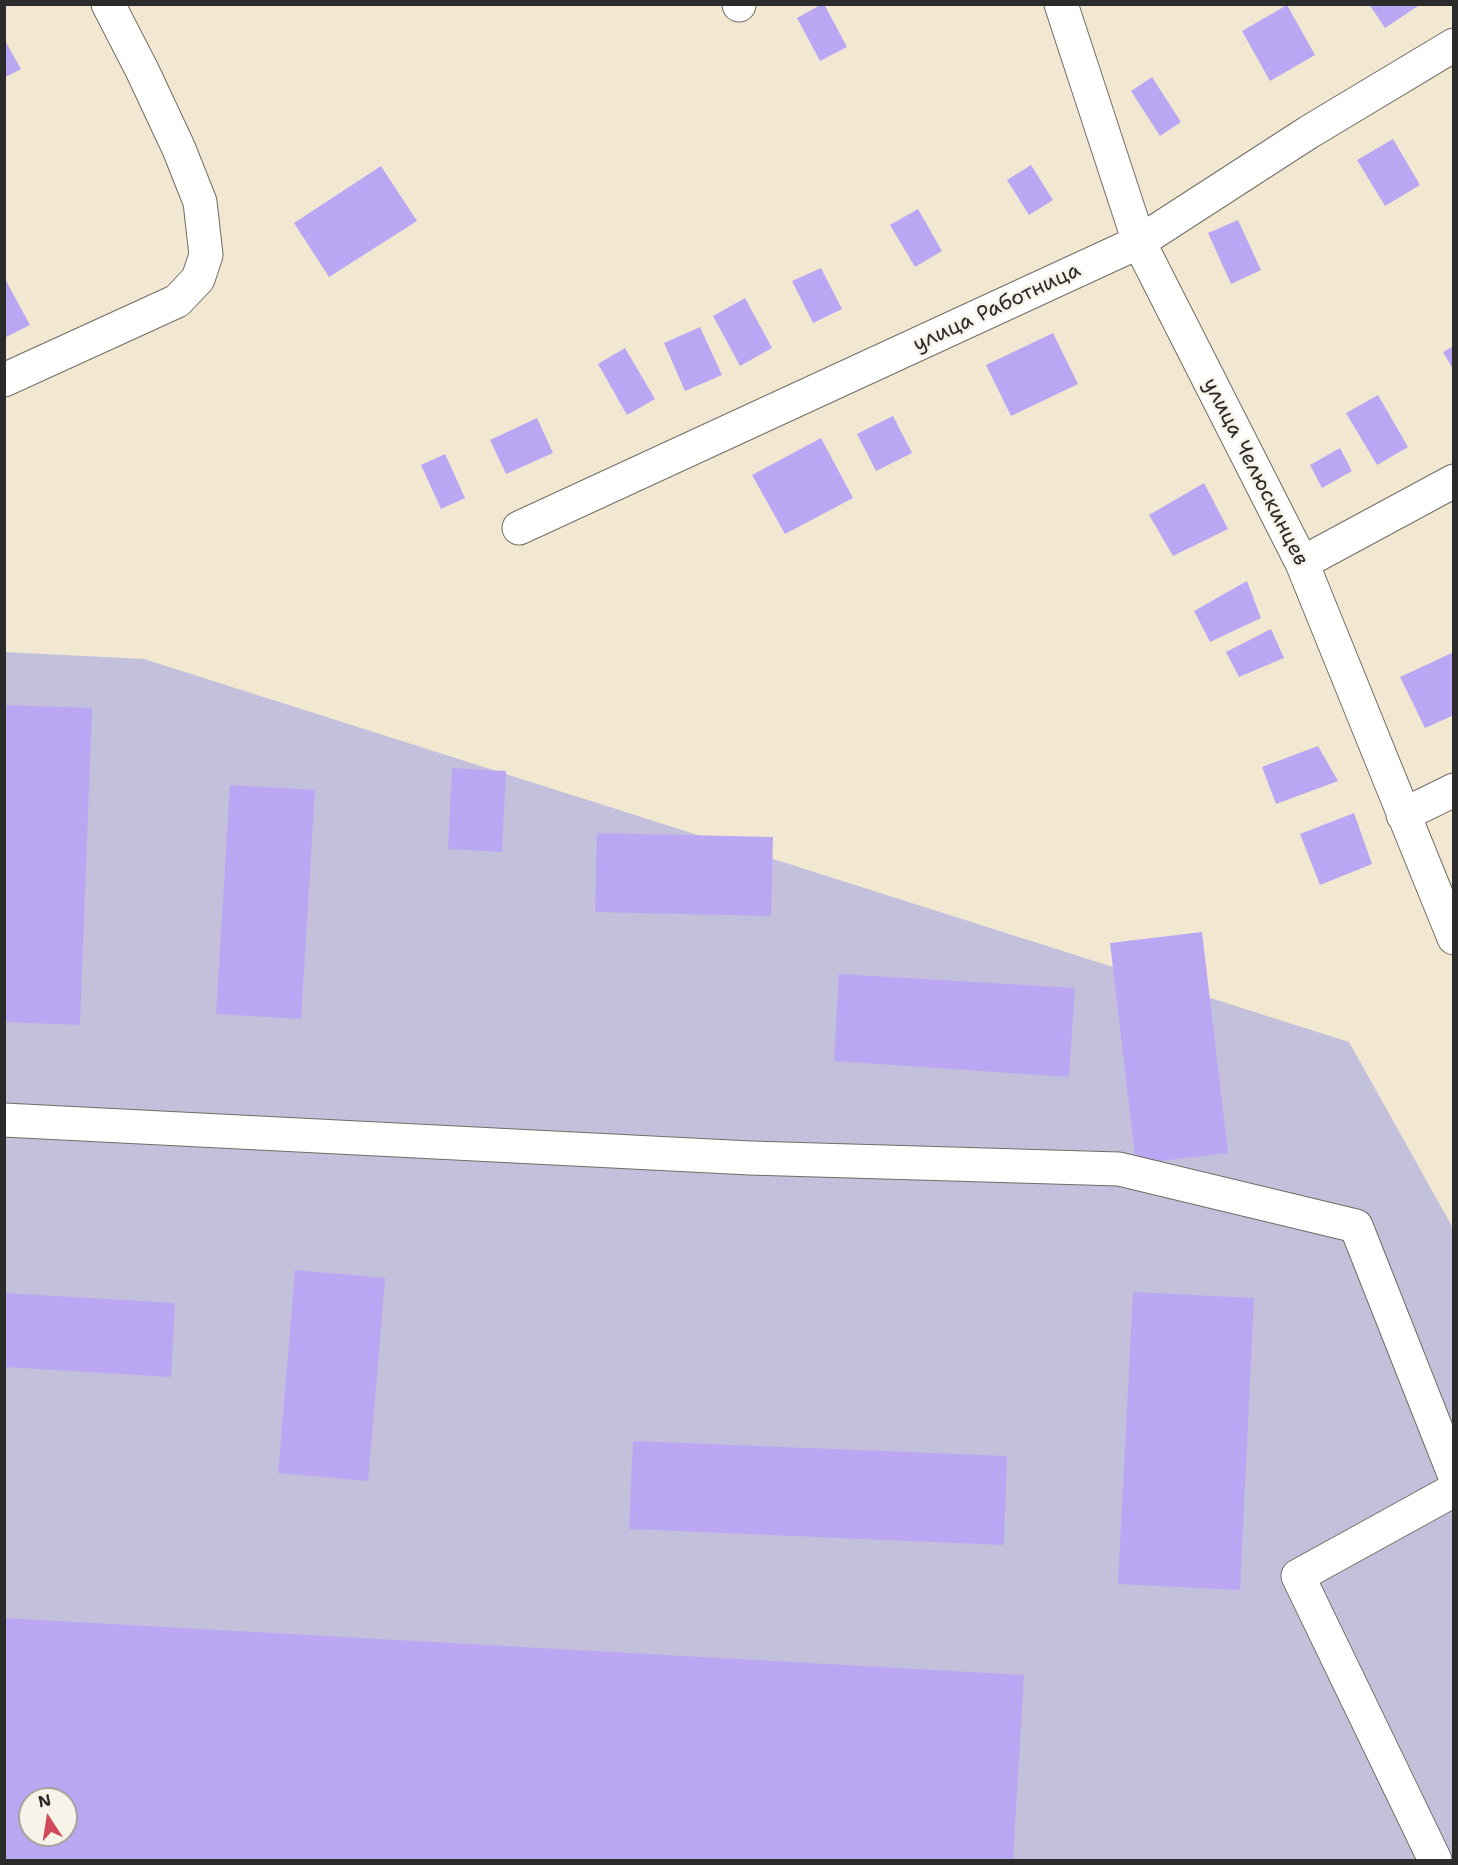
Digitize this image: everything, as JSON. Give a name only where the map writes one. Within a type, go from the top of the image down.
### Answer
[{"type":"street","points":[[4,380],[177,301],[198,279],[206,255],[200,202],[179,149],[108,4]]},
{"type":"street","name":"улица Челюскинцев","points":[[1061,4],[1139,242],[1302,563],[1454,938]]},
{"type":"street","name":"улица Работница","points":[[519,528],[1139,242],[1309,132],[1454,45]]},
{"type":"street","points":[[1302,563],[1454,481]]},
{"type":"street","points":[[1403,815],[1454,790]]},
{"type":"street","points":[[4,1120],[750,1158],[1119,1169],[1356,1226],[1454,1474]]},
{"type":"street","points":[[1435,1860],[1298,1576],[1454,1490]]},
{"type":"shaded area","points":[[5,652],[144,659],[1349,1042],[1453,1228],[1453,1860],[5,1860]]},
{"type":"building","points":[[822,4],[847,47],[820,61],[797,18]]},
{"type":"building","points":[[1369,4],[1421,4],[1385,28]]},
{"type":"building","points":[[1287,5],[1315,55],[1270,81],[1242,31]]},
{"type":"building","points":[[4,39],[21,69],[4,78]]},
{"type":"building","points":[[1152,77],[1181,122],[1160,136],[1131,91]]},
{"type":"building","points":[[1393,139],[1420,185],[1385,206],[1357,160]]},
{"type":"building","points":[[1031,165],[1053,200],[1029,215],[1007,180]]},
{"type":"building","points":[[381,166],[417,221],[329,277],[294,223]]},
{"type":"building","points":[[918,209],[942,251],[915,267],[890,225]]},
{"type":"building","points":[[1238,220],[1261,270],[1231,284],[1208,233]]},
{"type":"building","points":[[821,268],[842,309],[813,323],[792,281]]},
{"type":"building","points":[[4,277],[30,325],[4,338]]},
{"type":"building","points":[[745,298],[772,348],[740,366],[713,316]]},
{"type":"building","points":[[700,327],[722,375],[685,391],[664,343]]},
{"type":"building","points":[[1053,333],[1078,384],[1011,416],[986,365]]},
{"type":"building","points":[[1454,346],[1454,371],[1443,352]]},
{"type":"building","points":[[625,348],[655,399],[627,415],[598,364]]},
{"type":"building","points":[[1378,395],[1408,447],[1377,465],[1346,413]]},
{"type":"building","points":[[893,416],[912,453],[876,471],[857,434]]},
{"type":"building","points":[[537,418],[553,453],[506,474],[490,440]]},
{"type":"building","points":[[821,438],[853,498],[785,534],[752,475]]},
{"type":"building","points":[[1340,448],[1352,471],[1322,488],[1310,465]]},
{"type":"building","points":[[445,454],[465,498],[441,509],[421,465]]},
{"type":"building","points":[[1204,483],[1228,529],[1173,556],[1149,515]]},
{"type":"building","points":[[1247,581],[1261,618],[1210,642],[1194,611]]},
{"type":"building","points":[[1271,629],[1284,658],[1239,677],[1226,652]]},
{"type":"building","points":[[1454,652],[1454,715],[1425,728],[1400,677]]},
{"type":"building","points":[[4,705],[92,708],[80,1025],[4,1022]]},
{"type":"building","points":[[1318,746],[1338,781],[1276,804],[1262,767]]},
{"type":"building","points":[[452,768],[506,771],[502,852],[448,849]]},
{"type":"building","points":[[230,785],[315,790],[301,1019],[216,1014]]},
{"type":"building","points":[[1354,813],[1372,864],[1320,885],[1300,834]]},
{"type":"building","points":[[597,833],[773,837],[771,916],[595,912]]},
{"type":"building","points":[[1202,932],[1228,1153],[1136,1164],[1110,943]]},
{"type":"building","points":[[839,974],[1075,988],[1069,1077],[834,1061]]},
{"type":"building","points":[[295,1270],[385,1278],[368,1481],[278,1473]]},
{"type":"building","points":[[1133,1292],[1254,1298],[1240,1590],[1118,1584]]},
{"type":"building","points":[[4,1293],[175,1303],[171,1377],[4,1367]]},
{"type":"building","points":[[633,1441],[1007,1456],[1004,1545],[629,1529]]},
{"type":"building","points":[[4,1618],[1024,1675],[1013,1860],[4,1860]]}]
